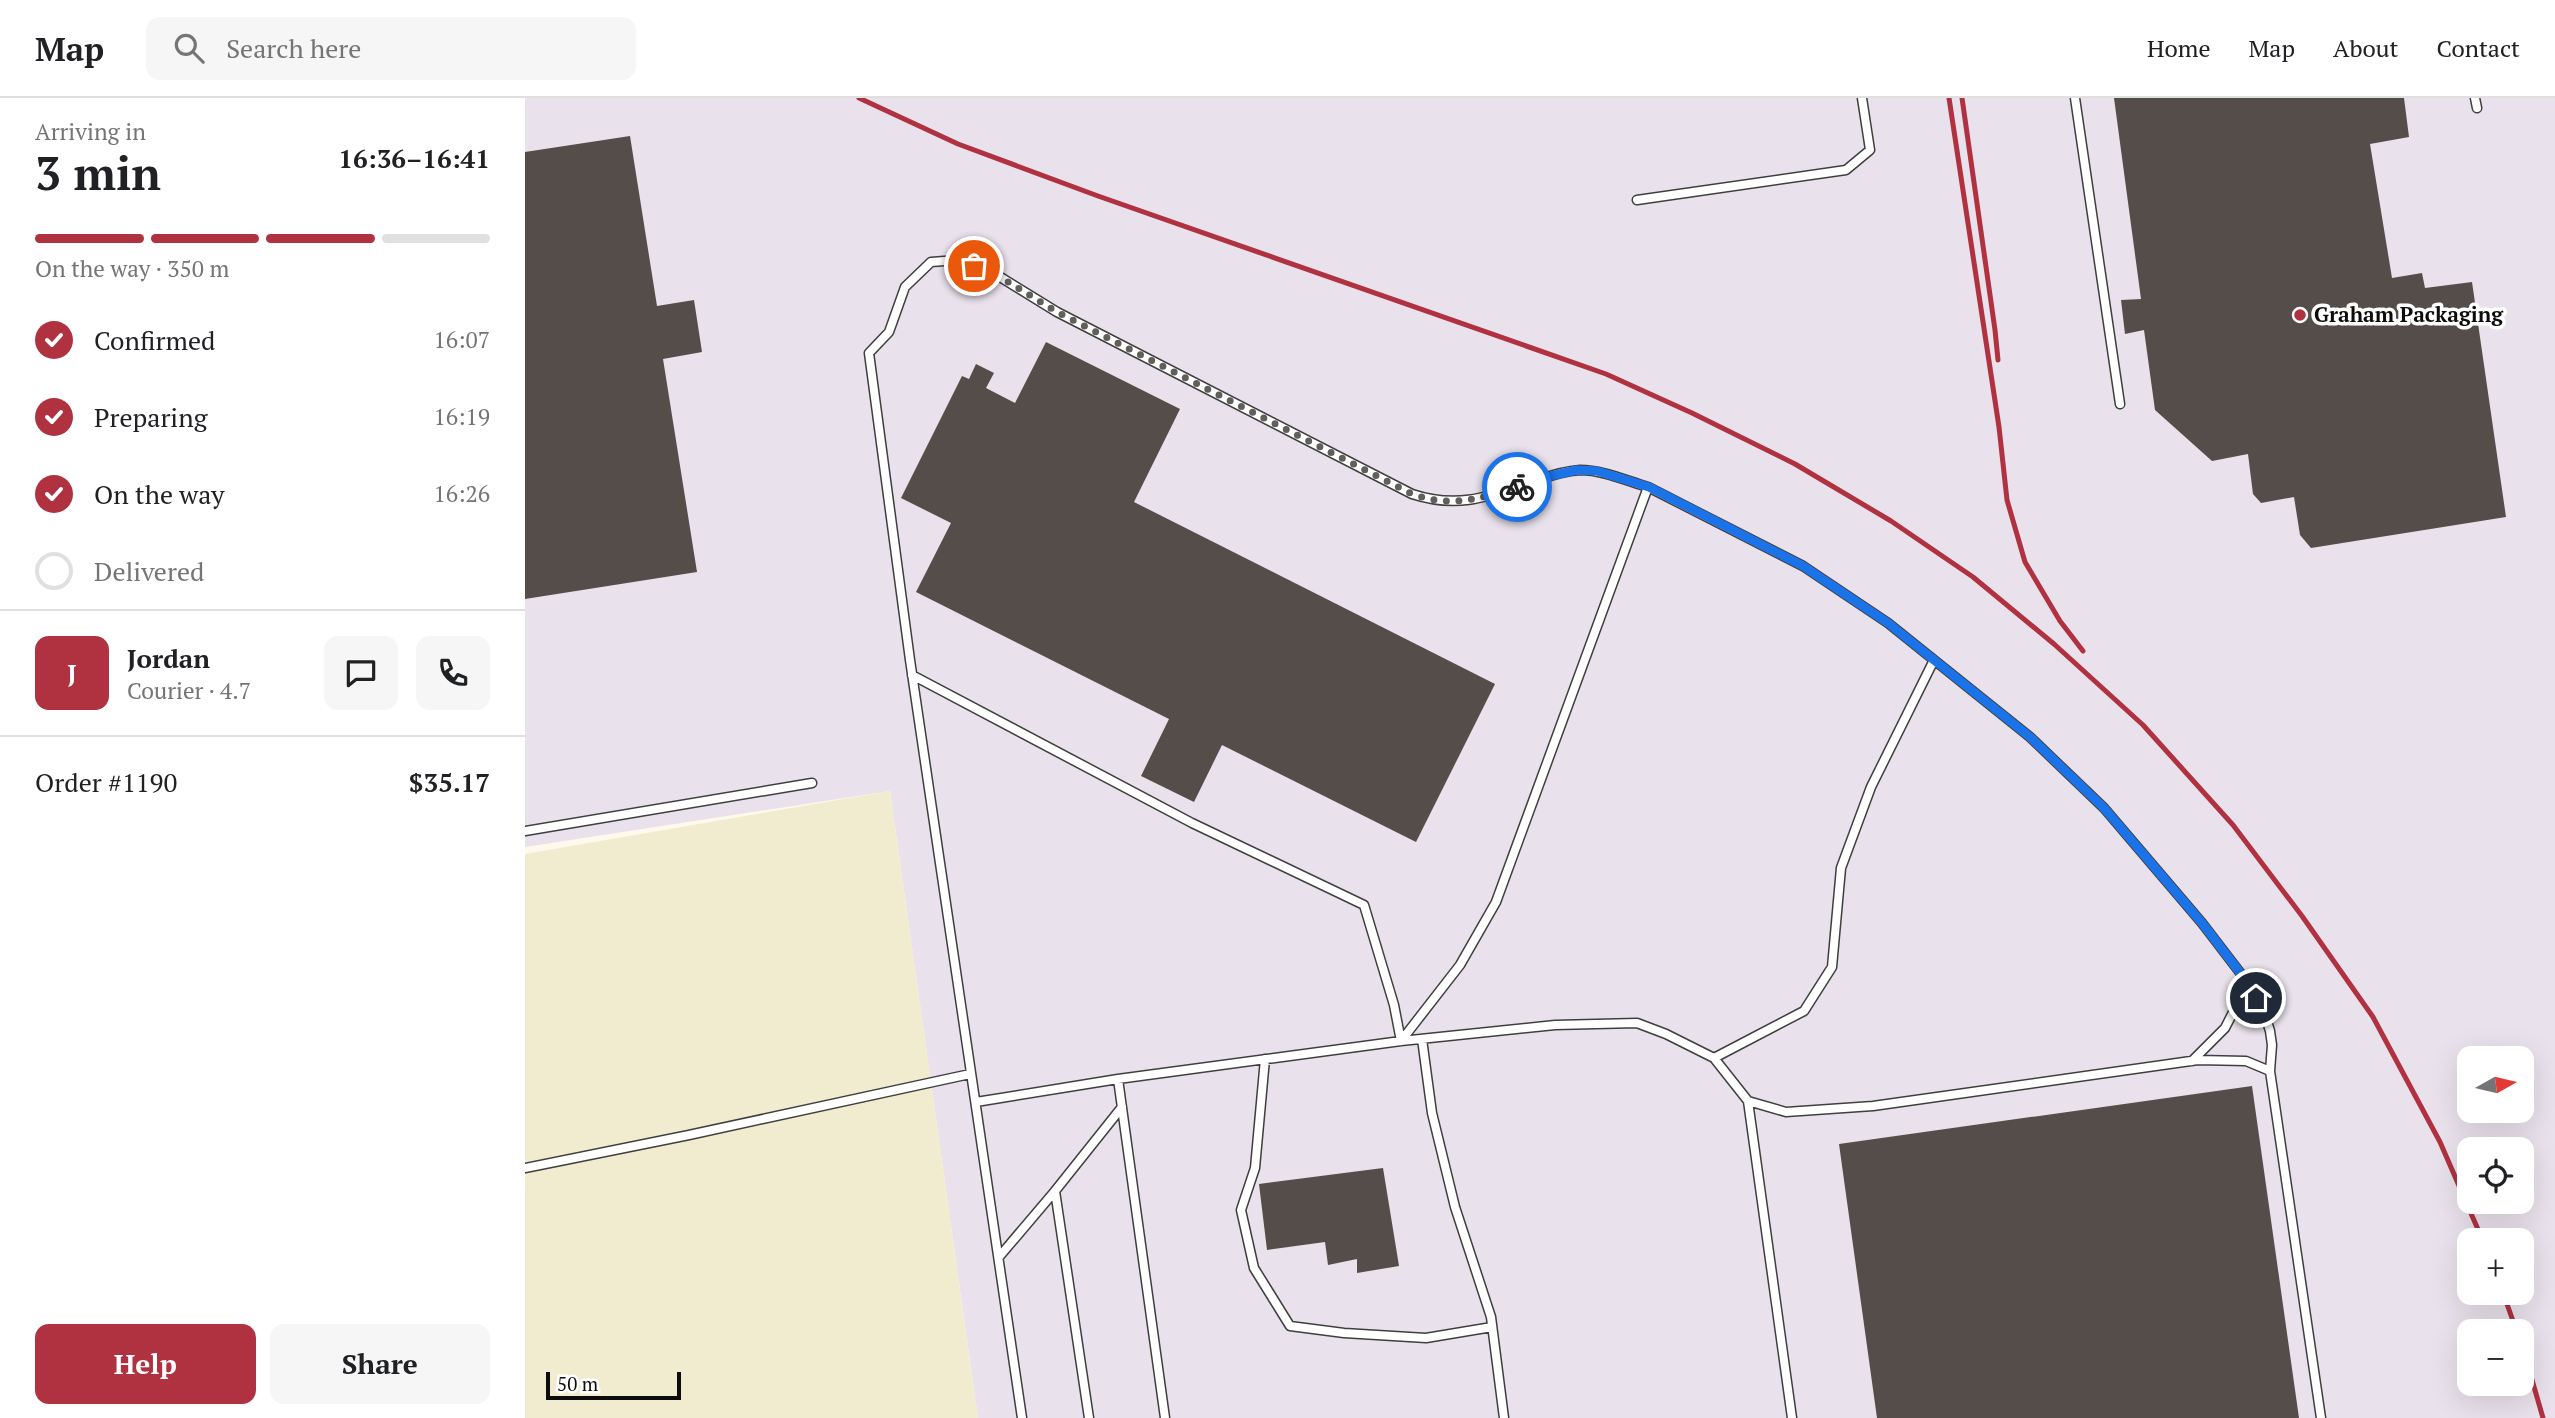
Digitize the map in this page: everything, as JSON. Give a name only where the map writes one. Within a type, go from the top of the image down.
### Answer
[{"type":"lane","points":[[1637,200],[1846,170],[1870,150],[1862,98]]},
{"type":"lane","points":[[2075,98],[2120,404]]},
{"type":"lane","points":[[2475,98],[2477,108]]},
{"type":"lane","points":[[1022,1418],[912,675],[869,353],[889,332],[905,287],[931,262],[958,260],[997,275],[1069,318],[1412,494],[1431,501],[1447,503],[1483,498],[1577,470],[1597,471],[1649,487],[1803,566],[1888,623],[2030,737],[2104,808],[2202,923],[2248,983],[2264,1012],[2272,1045],[2270,1071],[2321,1418]]},
{"type":"lane","points":[[1401,1041],[1460,965],[1496,902],[1649,487]]},
{"type":"lane","points":[[1714,1058],[1804,1011],[1832,967],[1842,868],[1871,787],[1934,660]]},
{"type":"lane","points":[[912,675],[1192,823],[1364,905],[1394,1005],[1401,1041]]},
{"type":"lane","points":[[525,831],[812,783]]},
{"type":"lane","points":[[2192,1061],[2225,1028],[2248,983]]},
{"type":"lane","points":[[976,1102],[1118,1079],[1401,1041],[1555,1026],[1637,1023],[1714,1058],[1748,1101],[1792,1418]]},
{"type":"lane","points":[[1422,1039],[1432,1113],[1455,1207],[1491,1317],[1504,1418]]},
{"type":"lane","points":[[1265,1059],[1255,1168],[1241,1210],[1254,1268],[1290,1326],[1344,1333],[1426,1338],[1492,1327]]},
{"type":"lane","points":[[1748,1101],[1786,1112],[1873,1106],[2192,1061],[2246,1060],[2270,1071]]},
{"type":"lane","points":[[525,1168],[970,1074]]},
{"type":"lane","points":[[1118,1079],[1165,1418]]},
{"type":"lane","points":[[999,1257],[1122,1107]]},
{"type":"lane","points":[[1055,1191],[1089,1418]]},
{"type":"shaded area","points":[[525,98],[2555,98],[2555,1418],[978,1418],[890,791],[525,847]]},
{"type":"shaded area","points":[[890,791],[978,1418],[525,1418],[525,854]]},
{"type":"building","name":"Graham Packaging","points":[[2114,98],[2404,98],[2409,137],[2370,144],[2392,278],[2422,273],[2425,288],[2472,282],[2506,517],[2311,548],[2300,535],[2294,497],[2261,503],[2253,494],[2248,454],[2212,461],[2155,410],[2144,330],[2125,334],[2121,300],[2141,299]]},
{"type":"building","points":[[630,136],[657,306],[694,300],[702,352],[663,359],[697,572],[525,599],[525,152]]},
{"type":"building","points":[[1046,342],[1180,409],[1134,502],[1495,684],[1416,842],[1222,745],[1194,802],[1141,776],[1169,719],[916,592],[951,523],[901,498],[962,376],[969,379],[976,364],[994,373],[986,388],[1015,403]]},
{"type":"building","points":[[2252,1086],[2299,1418],[1877,1418],[1839,1144]]},
{"type":"building","points":[[1383,1168],[1399,1266],[1357,1273],[1357,1259],[1328,1265],[1325,1242],[1267,1250],[1259,1184]]},
{"type":"railway","points":[[859,98],[958,144],[1098,196],[1606,374],[1795,464],[1891,521],[1973,577],[2054,644],[2143,725],[2233,825],[2302,916],[2373,1017],[2440,1142],[2477,1228]]},
{"type":"railway","points":[[1949,98],[1999,427],[2007,500],[2025,562],[2060,621],[2083,651]]},
{"type":"railway","points":[[1962,98],[1998,360]]},
{"type":"railway","points":[[2507,1305],[2512,1319]]},
{"type":"railway","points":[[2534,1387],[2543,1418]]},
{"type":"way so far","points":[[974,266],[997,275],[1057,312],[1412,494],[1447,503],[1483,498],[1517,487]]},
{"type":"place","name":"Graham Packaging","points":[[2300,315]]},
{"type":"route","points":[[1517,487],[1577,470],[1597,471],[1649,487],[1803,566],[1888,623],[2030,737],[2104,808],[2202,923],[2248,983],[2256,998]]}]
